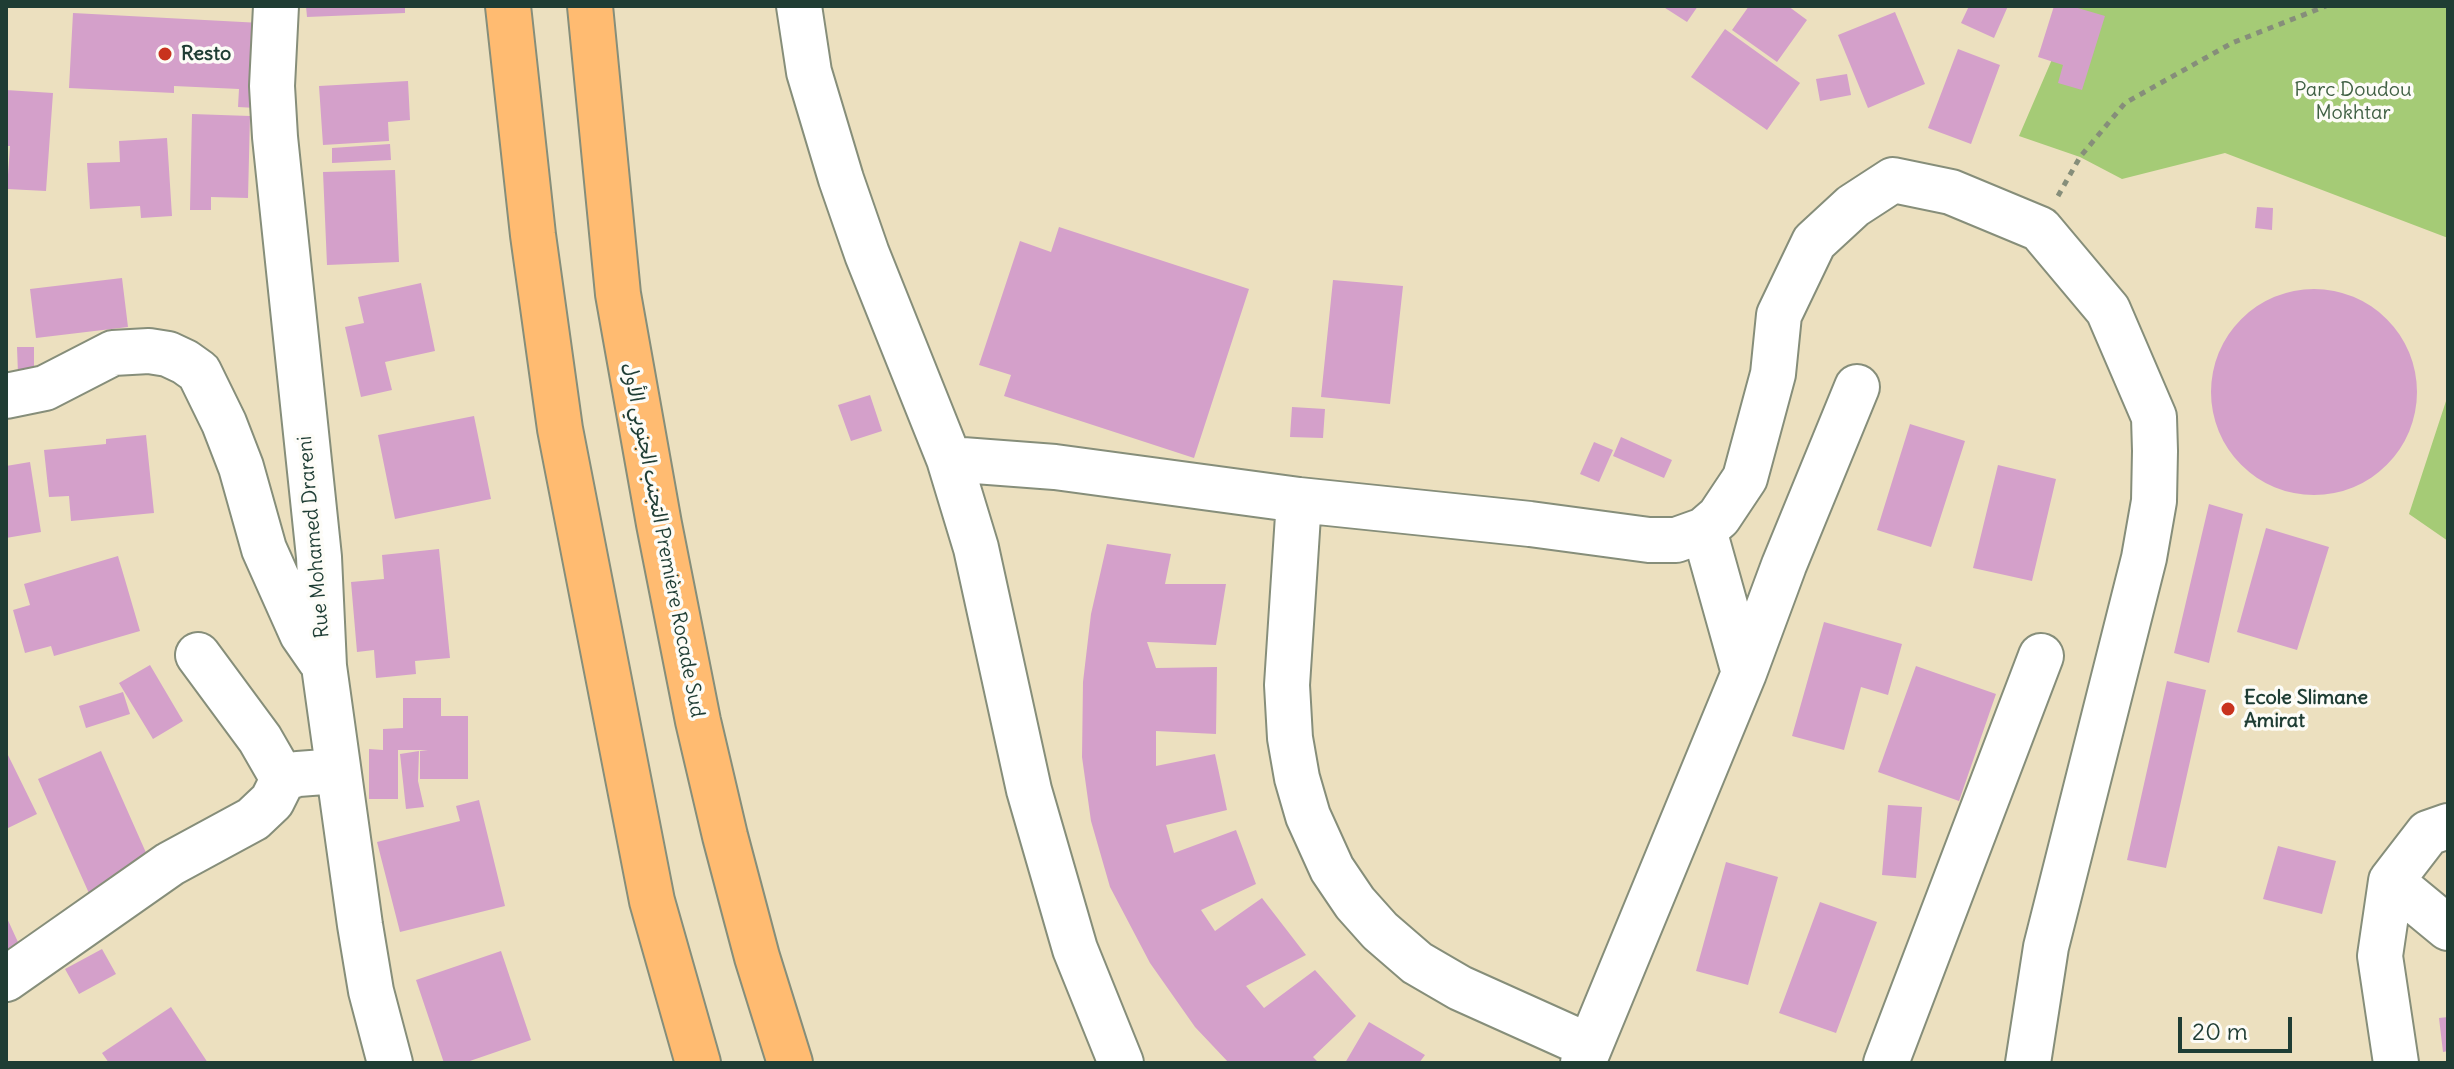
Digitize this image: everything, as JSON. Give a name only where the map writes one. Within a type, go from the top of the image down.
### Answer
[{"type":"highway","points":[[508,6],[533,235],[560,429],[652,901],[698,1063]]},
{"type":"highway","name":"التجنب الجنوبي الأول Première Rocade Sud","points":[[590,6],[618,294],[659,524],[698,721],[725,836],[757,957],[790,1063]]},
{"type":"street","name":"Rue Mohamed Drareni","points":[[276,6],[272,86],[275,137],[319,557],[324,666],[371,991],[390,1063]]},
{"type":"street","points":[[799,6],[809,72],[841,179],[867,254],[949,459],[976,548],[1029,790],[1075,949],[1121,1063]]},
{"type":"street","points":[[949,459],[1055,467],[1299,500],[1649,540],[1676,540],[1704,530],[1719,517],[1745,478],[1773,374],[1779,315],[1814,242],[1853,206],[1893,180],[1951,192],[2040,229],[2108,310],[2154,417],[2155,451],[2154,501],[2144,558],[2046,947],[2028,1063]]},
{"type":"street","points":[[6,396],[45,388],[113,353],[149,351],[168,354],[199,372],[241,467],[264,549],[302,634],[324,666]]},
{"type":"street","points":[[1299,500],[1287,685],[1290,738],[1308,816],[1332,869],[1355,903],[1380,931],[1417,963],[1586,1054],[1744,673],[1784,565],[1857,387]]},
{"type":"street","points":[[1704,530],[1744,673]]},
{"type":"street","points":[[198,655],[260,739],[283,779]]},
{"type":"street","points":[[1886,1063],[2041,656]]},
{"type":"street","points":[[6,979],[170,864],[253,819],[272,801],[283,779],[298,774],[337,771]]},
{"type":"street","points":[[2396,1063],[2380,956],[2391,881],[2428,833],[2448,826]]},
{"type":"street","points":[[2391,881],[2448,928]]},
{"type":"path","points":[[2040,229],[2080,157],[2125,103],[2232,43],[2326,6]]},
{"type":"green space","name":"Parc Doudou Mokhtar","points":[[2075,6],[2448,6],[2448,238],[2225,153],[2122,179],[2080,157],[2019,136]]},
{"type":"green space","points":[[2448,395],[2448,541],[2409,514]]},
{"type":"building","points":[[306,6],[405,6],[405,13],[307,17]]},
{"type":"building","points":[[1662,6],[1698,6],[1687,22]]},
{"type":"building","points":[[1749,6],[1788,6],[1807,20],[1777,62],[1732,30]]},
{"type":"building","points":[[1969,6],[2008,6],[1994,38],[1961,23]]},
{"type":"building","points":[[2054,6],[2071,6],[2105,16],[2082,90],[2058,83],[2063,65],[2038,57]]},
{"type":"building","points":[[1895,12],[1925,84],[1868,108],[1838,35]]},
{"type":"building","name":"Resto","points":[[73,13],[261,23],[256,108],[238,107],[239,89],[174,86],[174,93],[69,88]]},
{"type":"building","points":[[1725,29],[1800,83],[1767,130],[1691,77]]},
{"type":"building","points":[[1958,49],[2000,65],[1971,144],[1928,128]]},
{"type":"building","points":[[1847,74],[1851,95],[1820,101],[1816,79]]},
{"type":"building","points":[[408,81],[410,120],[388,122],[389,141],[323,145],[319,86]]},
{"type":"building","points":[[6,90],[53,93],[46,191],[7,189],[10,146],[6,146]]},
{"type":"building","points":[[192,114],[250,116],[248,198],[211,197],[211,210],[190,210]]},
{"type":"building","points":[[167,138],[172,216],[141,218],[140,206],[90,209],[87,163],[120,162],[119,141]]},
{"type":"building","points":[[390,144],[391,160],[332,163],[332,148]]},
{"type":"building","points":[[395,170],[399,262],[327,265],[323,172]]},
{"type":"building","points":[[2257,207],[2273,208],[2272,230],[2255,228]]},
{"type":"building","points":[[1059,227],[1249,289],[1194,458],[1004,396],[1011,375],[979,365],[1020,241],[1051,252]]},
{"type":"building","points":[[122,278],[128,327],[36,338],[30,289]]},
{"type":"building","points":[[1333,280],[1403,286],[1390,404],[1321,397]]},
{"type":"building","points":[[421,283],[435,351],[385,362],[392,390],[361,397],[345,327],[364,323],[358,297]]},
{"type":"building","points":[[2314,289],[2353,297],[2387,319],[2409,353],[2417,392],[2409,431],[2387,465],[2353,487],[2314,495],[2275,487],[2241,465],[2219,431],[2211,392],[2219,353],[2241,319],[2275,297]]},
{"type":"building","points":[[17,347],[34,347],[34,374],[18,374]]},
{"type":"building","points":[[870,395],[882,431],[851,441],[838,405]]},
{"type":"building","points":[[1292,407],[1325,409],[1323,438],[1290,437]]},
{"type":"building","points":[[474,416],[491,499],[395,519],[378,435]]},
{"type":"building","points":[[1910,424],[1965,441],[1931,547],[1877,530]]},
{"type":"building","points":[[146,435],[154,513],[71,521],[69,496],[49,497],[44,450],[106,444],[106,439]]},
{"type":"building","points":[[1621,437],[1672,460],[1664,478],[1613,456]]},
{"type":"building","points":[[1594,442],[1613,450],[1599,482],[1580,474]]},
{"type":"building","points":[[30,462],[41,532],[6,538],[6,466]]},
{"type":"building","points":[[1998,465],[2056,479],[2032,581],[1973,568]]},
{"type":"building","points":[[2209,504],[2243,514],[2209,663],[2174,653]]},
{"type":"building","points":[[2266,528],[2329,547],[2297,650],[2237,632]]},
{"type":"building","points":[[1107,544],[1171,554],[1165,584],[1226,584],[1216,645],[1147,642],[1156,668],[1217,667],[1216,734],[1156,731],[1156,766],[1215,754],[1227,810],[1166,825],[1174,853],[1236,830],[1256,884],[1201,910],[1215,931],[1262,898],[1306,955],[1246,986],[1264,1008],[1315,970],[1356,1016],[1313,1057],[1319,1063],[1229,1063],[1195,1027],[1150,963],[1110,887],[1091,821],[1082,757],[1083,682],[1091,614]]},
{"type":"building","points":[[439,549],[450,658],[415,661],[416,674],[376,678],[374,650],[357,652],[351,582],[384,579],[382,555]]},
{"type":"building","points":[[118,556],[140,631],[54,656],[51,646],[25,653],[13,610],[30,605],[24,584]]},
{"type":"building","points":[[1824,622],[1902,644],[1888,695],[1861,687],[1844,750],[1792,736]]},
{"type":"building","points":[[150,665],[183,721],[153,739],[119,683]]},
{"type":"building","points":[[1916,666],[1996,694],[1959,801],[1878,772]]},
{"type":"building","points":[[2167,681],[2206,690],[2166,868],[2127,860]]},
{"type":"building","points":[[123,692],[130,714],[86,728],[79,706]]},
{"type":"building","points":[[403,698],[441,698],[441,716],[468,716],[468,779],[420,779],[420,751],[428,750],[398,750],[398,799],[369,799],[369,749],[383,750],[383,729],[403,728]]},
{"type":"building","points":[[6,751],[37,814],[6,829]]},
{"type":"building","points":[[101,751],[155,873],[92,900],[38,779]]},
{"type":"building","points":[[419,751],[418,781],[424,807],[406,809],[400,754]]},
{"type":"building","points":[[479,800],[505,906],[400,932],[377,842],[460,821],[456,806]]},
{"type":"building","points":[[1888,805],[1922,807],[1916,878],[1882,875]]},
{"type":"building","points":[[2278,846],[2336,861],[2322,914],[2263,899]]},
{"type":"building","points":[[1726,862],[1778,877],[1748,985],[1696,971]]},
{"type":"building","points":[[1820,902],[1877,922],[1836,1033],[1779,1013]]},
{"type":"building","points":[[6,916],[23,953],[6,961]]},
{"type":"building","points":[[102,949],[116,974],[79,994],[65,969]]},
{"type":"building","points":[[501,951],[531,1040],[464,1063],[444,1063],[416,980]]},
{"type":"building","points":[[171,1007],[208,1063],[109,1063],[102,1053]]},
{"type":"building","points":[[2448,1017],[2448,1051],[2443,1052],[2439,1018]]},
{"type":"building","points":[[1369,1022],[1425,1055],[1419,1063],[1345,1063]]},
{"type":"place","name":"Resto","points":[[165,54]]},
{"type":"place","name":"Ecole Slimane Amirat","points":[[2228,709]]}]
